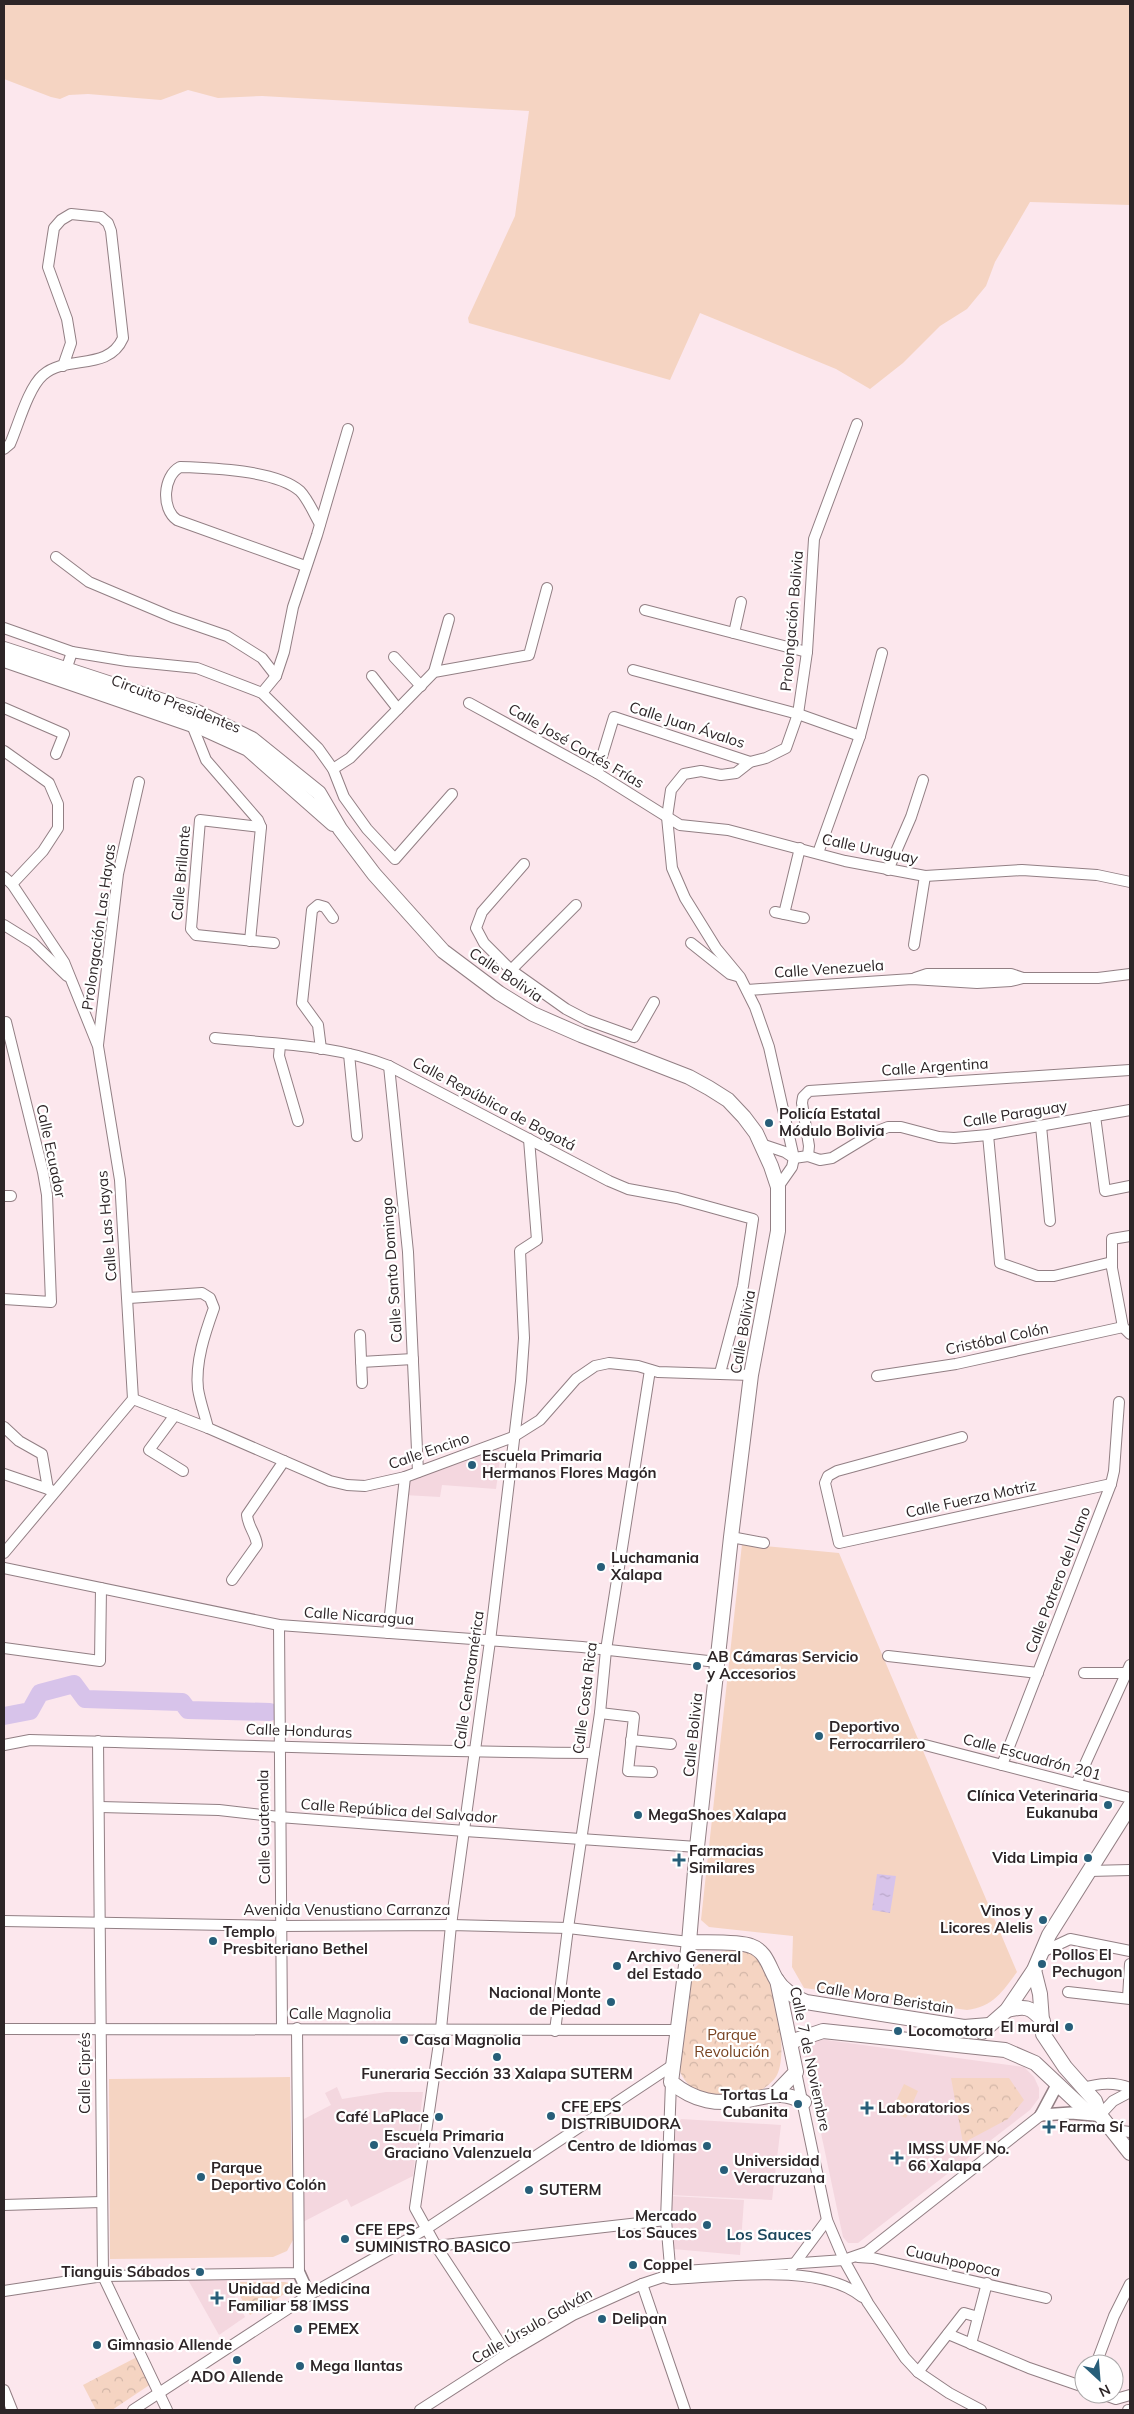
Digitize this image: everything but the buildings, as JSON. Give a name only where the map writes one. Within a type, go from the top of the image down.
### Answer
[{"type":"main road","name":"Circuito Presidentes","points":[[4,649],[197,712],[252,739],[319,793],[340,829]]},
{"type":"main road","name":"Circuito Presidentes","points":[[4,660],[192,725],[248,749],[307,803],[340,829]]},
{"type":"main road","name":"Calle Bolivia","points":[[340,829],[374,874],[443,950],[499,993],[534,1014],[581,1036],[689,1077],[728,1100],[744,1117],[761,1144],[778,1187],[778,1230],[751,1375],[731,1537],[697,1847],[689,1942],[676,2030],[673,2065]]},
{"type":"main road","points":[[968,2046],[1007,2010],[1034,1970],[1049,1935],[1130,1806]]},
{"type":"main road","points":[[686,1961],[698,1951],[714,1943],[699,1933],[691,1919]]},
{"type":"main road","name":"Calle Mora Beristain","points":[[689,1942],[751,1946],[760,1951],[777,1980],[792,1996],[806,2002],[964,2027],[989,2025]]},
{"type":"main road","points":[[1034,1970],[1040,1994],[1043,2034],[1065,2067],[1095,2101],[1100,2115],[1130,2153]]},
{"type":"main road","name":"Calle 7 de Noviembre","points":[[777,1980],[796,2072]]},
{"type":"main road","points":[[1007,2010],[1023,2006],[1035,2011],[1043,2021]]},
{"type":"main road","points":[[790,2042],[823,2031],[1005,2050],[1035,2063],[1084,2109],[1100,2115]]},
{"type":"main road","points":[[673,2065],[671,2082],[685,2094],[700,2100],[725,2102],[748,2100],[775,2094],[804,2102]]},
{"type":"main road","points":[[1057,2085],[1065,2067]]},
{"type":"main road","points":[[775,2094],[796,2072]]},
{"type":"street","points":[[4,449],[10,444],[36,384],[43,375],[63,366],[106,357],[118,348],[123,338],[111,231],[108,224],[101,217],[71,214],[60,220],[54,228],[48,267],[67,319],[71,343],[63,366]]},
{"type":"street","name":"Prolongación Bolivia","points":[[794,1158],[769,1047],[740,977],[716,948],[685,898],[672,868],[668,817],[671,790],[684,774],[700,771],[721,775],[736,773],[750,762],[766,758],[786,748],[798,714],[807,652],[814,539],[857,424]]},
{"type":"street","points":[[262,693],[276,676],[284,652],[293,607],[348,429]]},
{"type":"street","points":[[305,566],[177,520],[170,515],[167,508],[168,479],[172,471],[180,466],[236,470],[287,483],[301,492],[320,524]]},
{"type":"street","points":[[56,556],[90,582],[172,617],[228,636],[262,658],[276,676]]},
{"type":"street","points":[[434,672],[529,655],[547,588]]},
{"type":"street","points":[[734,633],[741,602]]},
{"type":"street","points":[[645,610],[807,652]]},
{"type":"street","points":[[333,769],[350,758],[434,672],[449,619]]},
{"type":"street","points":[[4,628],[72,652],[127,661],[197,668],[262,693],[318,748],[333,769],[344,797],[368,829],[395,859],[452,794]]},
{"type":"street","points":[[66,670],[72,652]]},
{"type":"street","points":[[818,853],[860,736],[882,653]]},
{"type":"street","points":[[394,657],[420,686]]},
{"type":"street","points":[[633,670],[798,714],[860,736]]},
{"type":"street","points":[[372,676],[398,709]]},
{"type":"street","name":"Calle José Cortés Frías","points":[[469,703],[597,773],[668,817]]},
{"type":"street","points":[[4,708],[64,734],[56,754]]},
{"type":"street","name":"Calle Juan Ávalos","points":[[597,773],[614,717],[750,762]]},
{"type":"street","points":[[192,725],[206,760],[258,820],[261,827],[250,941],[274,943]]},
{"type":"street","points":[[4,750],[49,783],[58,804],[58,828],[43,850],[12,884]]},
{"type":"street","points":[[888,870],[912,817],[923,780]]},
{"type":"street","name":"Prolongación Las Hayas","points":[[98,1046],[118,874],[138,782]]},
{"type":"street","name":"Calle Uruguay","points":[[668,817],[680,825],[728,830],[888,870],[925,876],[1022,870],[1097,875],[1130,882]]},
{"type":"street","name":"Calle Brillante","points":[[250,941],[196,935],[191,929],[200,820],[261,827]]},
{"type":"street","points":[[800,848],[780,913],[804,918]]},
{"type":"street","points":[[524,864],[482,912],[476,928],[484,943],[511,970],[566,1009],[587,1020],[634,1037],[654,1002]]},
{"type":"street","points":[[914,945],[925,876]]},
{"type":"street","name":"Calle Las Hayas","points":[[4,877],[12,884],[64,962],[98,1046],[120,1180],[129,1298],[133,1399]]},
{"type":"street","points":[[320,1049],[318,1025],[302,1003],[312,910],[318,905],[325,907],[333,918]]},
{"type":"street","points":[[511,970],[576,905]]},
{"type":"street","points":[[4,925],[33,942],[70,978]]},
{"type":"street","points":[[691,943],[730,974],[740,977]]},
{"type":"street","name":"Calle Venezuela","points":[[747,990],[912,979],[977,983],[1011,981],[1023,978],[1098,978],[1130,974]]},
{"type":"street","points":[[581,1036],[587,1020]]},
{"type":"street","name":"Calle Ecuador","points":[[4,1023],[6,1022],[47,1195],[51,1302],[4,1299]]},
{"type":"street","name":"Calle República de Bogotá","points":[[216,1038],[320,1049],[349,1054],[389,1066],[628,1189],[677,1198],[753,1218],[743,1286],[720,1374]]},
{"type":"street","points":[[280,1045],[279,1056],[298,1121]]},
{"type":"street","points":[[349,1054],[357,1136]]},
{"type":"street","name":"Calle Santo Domingo","points":[[389,1066],[408,1252],[418,1472]]},
{"type":"street","name":"Calle Argentina","points":[[808,1156],[809,1146],[802,1103],[803,1097],[809,1091],[1130,1070]]},
{"type":"street","name":"Calle Paraguay","points":[[794,1158],[808,1156],[820,1160],[832,1158],[875,1132],[888,1127],[901,1127],[947,1137],[988,1135],[1130,1110]]},
{"type":"street","points":[[1095,1116],[1105,1191],[1130,1186]]},
{"type":"street","points":[[1041,1126],[1050,1221]]},
{"type":"street","points":[[988,1135],[1000,1263],[1037,1276],[1054,1276],[1112,1262]]},
{"type":"street","name":"Calle Centroamérica","points":[[507,2354],[436,2246],[415,2208],[441,2029],[452,1925],[490,1641],[513,1437],[522,1381],[524,1338],[520,1251],[537,1240],[529,1139]]},
{"type":"street","points":[[761,1144],[785,1152],[794,1158],[792,1167],[778,1187]]},
{"type":"street","points":[[1127,1331],[1112,1262],[1112,1239],[1130,1236]]},
{"type":"street","points":[[129,1298],[202,1293],[210,1298],[214,1308],[204,1334],[199,1361],[198,1389],[208,1428]]},
{"type":"street","name":"Cristóbal Colón","points":[[877,1376],[956,1364],[1127,1331]]},
{"type":"street","points":[[360,1336],[362,1382]]},
{"type":"street","points":[[361,1362],[413,1359]]},
{"type":"street","name":"Calle Encino","points":[[133,1399],[208,1428],[330,1481],[347,1485],[365,1486],[405,1477],[513,1437],[540,1420],[576,1379],[595,1366],[609,1363],[638,1366],[658,1372],[751,1375]]},
{"type":"street","name":"Calle Costa Rica","points":[[555,2031],[568,1928],[600,1713],[606,1650],[650,1370]]},
{"type":"street","points":[[4,1553],[52,1491],[133,1399]]},
{"type":"street","name":"Calle Potrero del Llano","points":[[1002,1765],[1110,1484],[1114,1471],[1119,1402]]},
{"type":"street","points":[[175,1415],[150,1450],[183,1470]]},
{"type":"street","points":[[4,1427],[20,1441],[42,1454],[52,1491]]},
{"type":"street","name":"Calle Fuerza Motriz","points":[[962,1437],[837,1471],[828,1476],[826,1483],[839,1543],[1110,1484]]},
{"type":"street","points":[[232,1580],[257,1545],[256,1538],[248,1524],[247,1515],[284,1461]]},
{"type":"street","points":[[4,1474],[52,1491]]},
{"type":"street","points":[[388,1633],[405,1477]]},
{"type":"street","points":[[731,1537],[764,1543]]},
{"type":"street","name":"Calle Nicaragua","points":[[4,1568],[280,1625],[606,1650],[717,1662]]},
{"type":"street","points":[[4,1648],[100,1661],[101,1588]]},
{"type":"street","name":"Calle Guatemala","points":[[280,1625],[278,1745],[282,2028]]},
{"type":"street","points":[[888,1656],[1038,1673]]},
{"type":"street","points":[[1076,1784],[1129,1669],[1084,1673]]},
{"type":"street","points":[[600,1713],[634,1717],[628,1771],[652,1772]]},
{"type":"street","name":"Calle Honduras","points":[[4,1745],[30,1740],[278,1745],[475,1752],[594,1753]]},
{"type":"street","points":[[631,1740],[672,1744]]},
{"type":"street","name":"Calle Ciprés","points":[[98,1742],[100,1807],[98,1924],[103,2276],[168,2410]]},
{"type":"street","name":"Calle Escuadrón 201","points":[[925,1745],[1130,1798]]},
{"type":"street","name":"Calle República del Salvador","points":[[100,1807],[219,1810],[280,1817],[697,1847]]},
{"type":"street","points":[[1089,1871],[1130,1870]]},
{"type":"street","name":"Avenida Venustiano Carranza","points":[[4,1921],[98,1924],[452,1925],[568,1928],[689,1942]]},
{"type":"street","points":[[1040,1954],[1070,1939],[1130,1951]]},
{"type":"street","points":[[1068,1992],[1129,1999],[1130,1964]]},
{"type":"street","points":[[296,2028],[299,2273],[309,2295]]},
{"type":"street","name":"Calle Magnolia","points":[[4,2029],[676,2030]]},
{"type":"street","points":[[133,2410],[309,2295],[426,2229],[673,2065]]},
{"type":"street","name":"Calle 7 de Noviembre","points":[[796,2072],[804,2102],[827,2220],[848,2259],[868,2303]]},
{"type":"street","points":[[668,2276],[666,2220],[671,2082]]},
{"type":"street","points":[[1083,2088],[1096,2084],[1118,2084],[1130,2088]]},
{"type":"street","points":[[848,2259],[874,2248],[1041,2115],[1057,2085]]},
{"type":"street","points":[[1041,2115],[1070,2113],[1100,2115],[1113,2102],[1130,2092]]},
{"type":"street","points":[[1113,2130],[1130,2132]]},
{"type":"street","points":[[4,2205],[101,2202]]},
{"type":"street","points":[[436,2246],[666,2220]]},
{"type":"street","points":[[787,2274],[827,2220]]},
{"type":"street","name":"Cuauhpopoca","points":[[848,2259],[873,2258],[1046,2298]]},
{"type":"street","name":"Calle Úrsulo Galván","points":[[420,2410],[507,2354],[573,2316],[642,2284],[668,2276],[848,2259]]},
{"type":"street","points":[[4,2292],[103,2276],[299,2273]]},
{"type":"street","name":"Calle Úrsulo Galván","points":[[668,2276],[787,2274],[835,2281],[850,2288],[868,2303]]},
{"type":"street","points":[[971,2344],[987,2283]]},
{"type":"street","points":[[642,2284],[685,2410]]},
{"type":"street","points":[[1100,2354],[1114,2316],[1130,2284]]},
{"type":"street","points":[[868,2303],[905,2358],[918,2372],[949,2393],[981,2410]]},
{"type":"street","points":[[918,2372],[964,2313],[978,2316]]},
{"type":"street","points":[[948,2334],[1029,2368],[1074,2384]]},
{"type":"street","points":[[4,2390],[12,2410]]},
{"type":"shaded area","name":"Escuela Primaria Hermanos Flores Magón","points":[[497,1447],[501,1452],[496,1489],[442,1485],[440,1497],[404,1495],[407,1478]]},
{"type":"shaded area","name":"IMSS UMF No. 66 Xalapa","points":[[819,2039],[1024,2067],[1034,2077],[1039,2088],[1039,2098],[1030,2110],[858,2243],[848,2243],[843,2237],[804,2053],[810,2043]]},
{"type":"shaded area","name":"Escuela Primaria Graciano Valenzuela","points":[[337,2087],[342,2099],[386,2092],[423,2092],[413,2176],[351,2207],[347,2199],[303,2222],[302,2120],[331,2105],[325,2093]]},
{"type":"shaded area","name":"Universidad Veracruzana","points":[[681,2119],[781,2125],[772,2200],[670,2195],[676,2127]]},
{"type":"shaded area","name":"Mercado Los Sauces","points":[[670,2196],[744,2200],[740,2255],[673,2249]]},
{"type":"shaded area","name":"Unidad de Medicina Familiar 58 IMSS","points":[[187,2278],[226,2279],[245,2317],[219,2335]]},
{"type":"green space","points":[[4,4],[1130,4],[1130,205],[1030,202],[995,262],[986,286],[967,309],[940,326],[903,363],[870,389],[836,369],[700,313],[670,380],[469,323],[468,318],[515,216],[529,111],[262,96],[218,98],[188,90],[161,100],[88,94],[69,95],[60,99],[4,79]]},
{"type":"green space","name":"Deportivo Ferrocarrilero","points":[[742,1544],[839,1553],[1017,1972],[1002,1992],[991,2002],[967,2010],[804,1988],[792,1967],[793,1936],[709,1927],[701,1920]]},
{"type":"green space","name":"Parque Revolución","points":[[736,1949],[750,1953],[757,1958],[764,1968],[769,1981],[781,2033],[780,2064],[774,2079],[765,2088],[750,2095],[705,2094],[693,2088],[684,2080],[678,2067],[691,1973],[701,1962],[710,1956]]},
{"type":"green space","name":"Parque Deportivo Colón","points":[[290,2077],[293,2240],[287,2251],[273,2257],[110,2259],[109,2079]]},
{"type":"green space","points":[[951,2078],[1009,2078],[1024,2100],[1008,2119],[963,2143]]},
{"type":"green space","points":[[904,2084],[918,2091],[906,2118],[891,2112]]},
{"type":"green space","points":[[233,2282],[285,2282],[289,2283],[291,2290],[250,2315]]},
{"type":"green space","points":[[137,2357],[151,2384],[112,2410],[96,2410],[83,2385]]},
{"type":"water","points":[[877,1874],[896,1876],[890,1913],[872,1910]]},
{"type":"waterway","points":[[4,1716],[30,1711],[40,1693],[74,1684],[85,1699],[182,1702],[188,1710],[270,1712]]},
{"type":"place","name":"Policía Estatal Módulo Bolivia","points":[[769,1123]]},
{"type":"place","name":"Escuela Primaria Hermanos Flores Magón","points":[[472,1465]]},
{"type":"place","name":"Luchamania Xalapa","points":[[601,1567]]},
{"type":"place","name":"AB Cámaras Servicio y Accesorios","points":[[697,1666]]},
{"type":"place","name":"Deportivo Ferrocarrilero","points":[[819,1736]]},
{"type":"place","name":"Clínica Veterinaria Eukanuba","points":[[1108,1805]]},
{"type":"place","name":"MegaShoes Xalapa","points":[[638,1815]]},
{"type":"place","name":"Vida Limpia","points":[[1088,1858]]},
{"type":"place","name":"Farmacias Similares","points":[[679,1860]]},
{"type":"place","name":"Vinos y Licores Alelis","points":[[1043,1920]]},
{"type":"place","name":"Templo Presbiteriano Bethel","points":[[213,1941]]},
{"type":"place","name":"Pollos El Pechugon","points":[[1042,1964]]},
{"type":"place","name":"Archivo General del Estado","points":[[617,1966]]},
{"type":"place","name":"Nacional Monte de Piedad","points":[[611,2002]]},
{"type":"place","name":"El mural","points":[[1069,2027]]},
{"type":"place","name":"Locomotora","points":[[898,2031]]},
{"type":"place","name":"Casa Magnolia","points":[[404,2040]]},
{"type":"place","name":"Funeraria Sección 33 Xalapa SUTERM","points":[[497,2057]]},
{"type":"place","name":"Tortas La Cubanita","points":[[798,2104]]},
{"type":"place","name":"Laboratorios","points":[[867,2108]]},
{"type":"place","name":"CFE EPS DISTRIBUIDORA","points":[[551,2116]]},
{"type":"place","name":"Café LaPlace","points":[[439,2117]]},
{"type":"place","name":"Farma Sí","points":[[1049,2127]]},
{"type":"place","name":"Escuela Primaria Graciano Valenzuela","points":[[374,2145]]},
{"type":"place","name":"Centro de Idiomas","points":[[707,2146]]},
{"type":"place","name":"IMSS UMF No. 66 Xalapa","points":[[897,2158]]},
{"type":"place","name":"Universidad Veracruzana","points":[[724,2170]]},
{"type":"place","name":"Parque Deportivo Colón","points":[[201,2177]]},
{"type":"place","name":"SUTERM","points":[[529,2190]]},
{"type":"place","name":"Mercado Los Sauces","points":[[707,2225]]},
{"type":"place","name":"CFE EPS SUMINISTRO BASICO","points":[[345,2239]]},
{"type":"place","name":"Coppel","points":[[633,2265]]},
{"type":"place","name":"Tianguis Sábados","points":[[200,2272]]},
{"type":"place","name":"Unidad de Medicina Familiar 58 IMSS","points":[[217,2298]]},
{"type":"place","name":"Delipan","points":[[602,2319]]},
{"type":"place","name":"PEMEX","points":[[298,2329]]},
{"type":"place","name":"Gimnasio Allende","points":[[97,2345]]},
{"type":"place","name":"ADO Allende","points":[[237,2360]]},
{"type":"place","name":"Mega llantas","points":[[300,2366]]},
{"type":"district","name":"Los Sauces","points":[[769,2234]]}]
